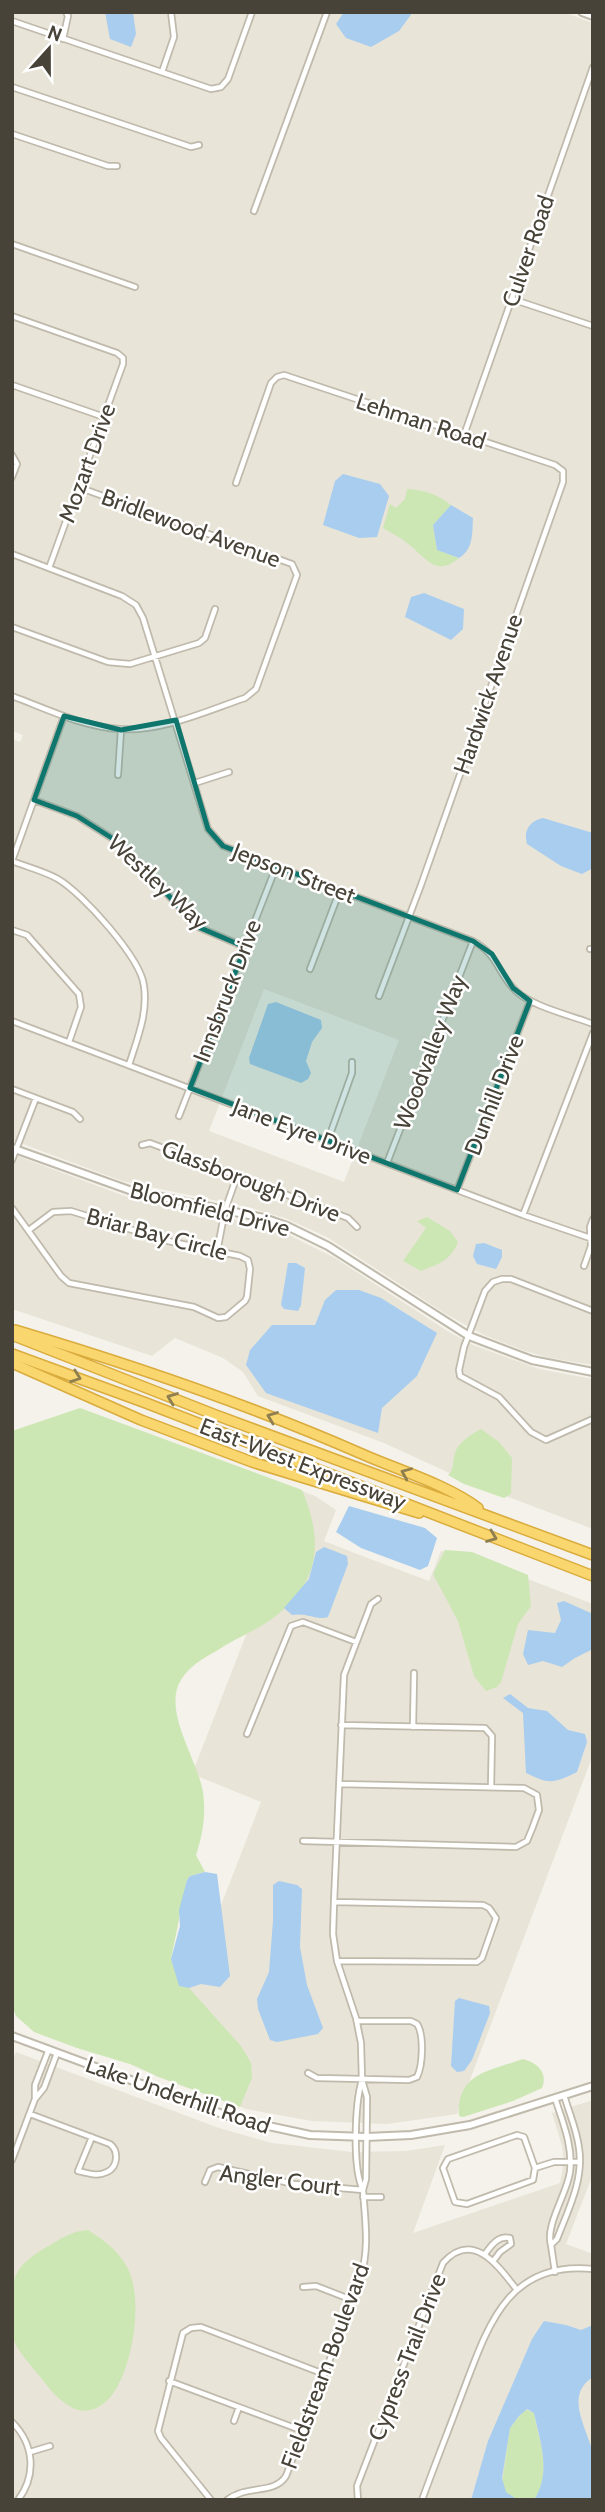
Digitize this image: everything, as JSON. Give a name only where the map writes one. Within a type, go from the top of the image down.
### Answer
[{"type":"highway","points":[[12,1329],[154,1373],[297,1426],[419,1478],[471,1503],[488,1516]]},
{"type":"highway","name":"East-West Expressway","points":[[12,1335],[213,1414],[593,1555]]},
{"type":"highway","name":"East-West Expressway","points":[[12,1354],[146,1403],[592,1576]]},
{"type":"highway","points":[[12,1363],[141,1420],[278,1472],[414,1513],[428,1514]]},
{"type":"street","points":[[63,39],[68,16],[66,12]]},
{"type":"street","points":[[162,72],[174,37],[172,12]]},
{"type":"street","points":[[12,21],[211,89],[221,87],[228,79],[252,12]]},
{"type":"street","points":[[254,211],[327,12]]},
{"type":"street","points":[[582,12],[593,16]]},
{"type":"street","name":"Culver Road","points":[[464,435],[593,67]]},
{"type":"street","points":[[12,87],[191,147],[200,145]]},
{"type":"street","points":[[12,134],[108,166],[117,166]]},
{"type":"street","points":[[12,244],[135,286]]},
{"type":"street","points":[[512,299],[593,326]]},
{"type":"street","name":"Mozart Drive","points":[[12,317],[117,353],[123,364],[49,568]]},
{"type":"street","name":"Lehman Road","points":[[236,483],[268,388],[277,377],[289,376],[555,465],[563,471]]},
{"type":"street","points":[[12,385],[104,417]]},
{"type":"street","points":[[12,455],[17,464],[12,477]]},
{"type":"street","name":"Hardwick Avenue","points":[[379,996],[563,482],[563,471]]},
{"type":"street","name":"Bridlewood Avenue","points":[[12,696],[64,716],[121,730],[145,728],[176,720],[245,698],[256,689],[297,575],[292,564],[78,488]]},
{"type":"street","name":"Jepson Street","points":[[12,554],[122,596],[136,605],[143,618],[176,720],[208,829],[223,846],[473,941],[492,954],[513,988],[530,1001],[593,1024]]},
{"type":"street","points":[[12,626],[108,662],[130,664],[199,643],[205,638],[215,609]]},
{"type":"street","points":[[64,716],[12,861],[56,877],[80,895],[133,959],[144,983],[145,1012],[129,1065]]},
{"type":"street","points":[[118,775],[121,730]]},
{"type":"street","points":[[195,783],[229,772]]},
{"type":"street","name":"Westley Way","points":[[34,800],[77,816],[118,842],[198,927],[244,947]]},
{"type":"street","name":"Innsbruck Drive","points":[[179,1116],[276,867]]},
{"type":"street","points":[[310,969],[340,890]]},
{"type":"street","points":[[12,930],[27,935],[79,994],[81,1007],[69,1042]]},
{"type":"street","name":"Woodvalley Way","points":[[387,1163],[473,941]]},
{"type":"street","name":"Dunhill Drive","points":[[457,1190],[530,1001]]},
{"type":"street","name":"Jane Eyre Drive","points":[[12,1021],[523,1215],[592,1238]]},
{"type":"street","points":[[523,1215],[593,1033]]},
{"type":"street","points":[[328,1140],[352,1073],[352,1062]]},
{"type":"street","points":[[12,1090],[73,1112],[80,1119]]},
{"type":"street","points":[[12,1160],[14,1148],[36,1098]]},
{"type":"street","name":"Glassborough Drive","points":[[142,1144],[150,1143],[348,1218],[356,1227]]},
{"type":"street","name":"Bloomfield Drive","points":[[14,1148],[132,1191],[264,1218],[306,1234],[469,1336],[532,1360],[593,1372]]},
{"type":"street","points":[[217,1252],[225,1210],[237,1176]]},
{"type":"street","name":"Briar Bay Circle","points":[[12,1208],[61,1276],[69,1283],[194,1307],[218,1318],[226,1317],[245,1301],[250,1269],[248,1261],[240,1256],[168,1241],[71,1210],[53,1212],[29,1230]]},
{"type":"street","points":[[584,1266],[591,1246],[590,1227],[593,1219]]},
{"type":"street","points":[[593,1311],[511,1279],[493,1282],[485,1292],[460,1364],[460,1376],[499,1396],[537,1436],[546,1440],[593,1419]]},
{"type":"street","points":[[362,2080],[361,2043],[357,2021],[337,1961],[333,1934],[334,1902],[344,1675],[371,1604],[378,1599]]},
{"type":"street","points":[[247,1734],[291,1626],[298,1621],[307,1622],[356,1642]]},
{"type":"street","points":[[412,1727],[414,1673]]},
{"type":"street","points":[[341,1725],[485,1728],[492,1736],[491,1787]]},
{"type":"street","points":[[303,1842],[516,1847],[527,1841],[539,1810],[540,1800],[532,1791],[524,1788],[339,1784]]},
{"type":"street","points":[[334,1902],[483,1905],[493,1913],[496,1922],[482,1958],[477,1962],[337,1961]]},
{"type":"street","points":[[308,2073],[317,2078],[415,2078],[420,2070],[419,2025],[411,2021],[357,2021]]},
{"type":"street","name":"Lake Underhill Road","points":[[12,2036],[251,2123],[299,2133],[357,2138],[411,2135],[470,2125],[593,2086]]},
{"type":"street","points":[[12,2160],[35,2099],[35,2085],[49,2049]]},
{"type":"street","points":[[35,2099],[45,2087],[57,2053]]},
{"type":"street","name":"Fieldstream Boulevard","points":[[227,2500],[242,2491],[274,2487],[286,2476],[352,2300],[365,2256],[363,2190],[366,2179],[367,2097],[362,2080]]},
{"type":"street","name":"Fieldstream Boulevard","points":[[362,2080],[357,2097],[357,2138],[358,2179],[363,2190]]},
{"type":"street","points":[[551,2245],[556,2240],[577,2183],[580,2162],[579,2143],[564,2095]]},
{"type":"street","points":[[555,2098],[568,2137],[571,2161],[568,2184],[549,2237],[555,2272]]},
{"type":"street","points":[[30,2114],[92,2137],[115,2148],[117,2157],[108,2172],[91,2175],[78,2171],[92,2137]]},
{"type":"street","points":[[517,2135],[524,2137],[535,2168],[533,2180],[467,2204],[458,2204],[453,2200],[443,2168],[451,2157],[517,2135]]},
{"type":"street","points":[[535,2168],[554,2162],[580,2162]]},
{"type":"street","name":"Angler Court","points":[[205,2182],[210,2170],[218,2167],[294,2184],[363,2190]]},
{"type":"street","points":[[363,2197],[381,2197]]},
{"type":"street","points":[[557,2213],[565,2216]]},
{"type":"street","points":[[494,2260],[511,2244],[510,2238],[498,2240],[485,2254],[494,2260],[517,2290]]},
{"type":"street","name":"Cypress Trail Drive","points":[[358,2500],[357,2486],[439,2269],[447,2258],[458,2252],[470,2250],[485,2254]]},
{"type":"street","points":[[422,2500],[488,2327],[500,2307],[517,2290],[535,2279],[576,2268],[593,2269]]},
{"type":"street","points":[[303,2287],[316,2286],[352,2300]]},
{"type":"street","points":[[211,2500],[159,2434],[158,2424],[181,2337],[188,2329],[195,2327],[324,2374]]},
{"type":"street","points":[[169,2381],[303,2431]]},
{"type":"street","points":[[234,2421],[239,2407]]},
{"type":"street","points":[[12,2422],[23,2434],[30,2452],[30,2475],[18,2500]]},
{"type":"street","points":[[30,2452],[50,2446]]},
{"type":"highlighted area","points":[[64,716],[121,730],[176,720],[208,829],[223,846],[473,941],[492,954],[513,988],[530,1001],[457,1190],[190,1088],[245,947],[198,927],[118,842],[77,816],[34,800]]},
{"type":"shaded area","points":[[12,12],[563,12],[593,23],[593,1365],[550,1358],[484,1335],[444,1313],[327,1237],[285,1218],[247,1207],[122,1181],[12,1140],[12,739],[20,742],[23,735],[12,731]],"holes":[[[264,989],[399,1040],[344,1182],[209,1131]]]},
{"type":"shaded area","points":[[12,1154],[130,1198],[244,1221],[283,1232],[335,1258],[473,1345],[539,1369],[593,1379],[593,1529],[469,1482],[384,1443],[258,1396],[243,1372],[223,1358],[175,1338],[152,1356],[12,1309]]},
{"type":"shaded area","points":[[302,1491],[336,1510],[324,1541],[357,1554],[429,1581],[441,1551],[462,1554],[593,1604],[593,1755],[457,2114],[387,2124],[312,2121],[246,2109],[155,2076],[261,1802],[192,1774]]},
{"type":"shaded area","points":[[16,2052],[219,2128],[272,2143],[352,2152],[406,2151],[445,2145],[413,2233],[560,2183],[564,2162],[552,2113],[593,2100],[593,2174],[566,2244],[593,2254],[593,2500],[12,2500],[12,2061]]},
{"type":"green space","points":[[407,489],[430,493],[451,505],[433,525],[437,550],[459,558],[451,564],[437,566],[431,563],[383,528],[390,504],[396,508],[405,499]]},
{"type":"green space","points":[[427,1217],[450,1231],[458,1242],[448,1258],[421,1271],[403,1261],[426,1228],[417,1221]]},
{"type":"green space","points":[[80,1408],[302,1490],[314,1528],[313,1563],[298,1593],[286,1608],[257,1629],[202,1659],[184,1675],[176,1692],[178,1720],[203,1792],[203,1824],[196,1855],[205,1872],[190,1876],[187,1880],[171,1959],[189,1988],[241,2046],[251,2063],[252,2078],[240,2107],[130,2064],[34,2032],[16,2016],[12,2005],[12,1431]]},
{"type":"green space","points":[[481,1429],[499,1442],[512,1458],[511,1494],[504,1498],[464,1484],[448,1475],[459,1445]]},
{"type":"green space","points":[[445,1550],[472,1552],[528,1575],[531,1606],[518,1624],[501,1682],[497,1687],[486,1691],[474,1676],[458,1621],[433,1574]]},
{"type":"green space","points":[[523,2059],[533,2063],[543,2073],[542,2088],[513,2101],[459,2116],[463,2091],[469,2082],[487,2071]]},
{"type":"green space","points":[[88,2230],[112,2248],[124,2262],[134,2290],[135,2326],[128,2361],[116,2389],[95,2409],[84,2411],[68,2405],[49,2388],[17,2347],[11,2325],[13,2288],[21,2266],[60,2239]]},
{"type":"green space","points":[[525,2409],[534,2413],[543,2457],[543,2479],[534,2500],[518,2500],[506,2492],[502,2483],[510,2428]]},
{"type":"water","points":[[105,12],[133,12],[136,34],[131,47],[110,39]]},
{"type":"water","points":[[344,12],[413,12],[399,31],[371,47],[346,38],[336,24]]},
{"type":"water","points":[[343,474],[380,484],[389,496],[377,537],[359,538],[323,525],[335,481]]},
{"type":"water","points":[[451,505],[473,518],[470,545],[459,558],[437,550],[433,525]]},
{"type":"water","points":[[424,593],[464,609],[463,629],[451,640],[405,617],[411,597]]},
{"type":"water","points":[[543,818],[593,833],[593,868],[582,874],[561,866],[527,844],[526,834],[529,827],[534,821]]},
{"type":"water","points":[[276,1002],[321,1020],[322,1028],[312,1042],[306,1061],[311,1073],[308,1079],[301,1083],[250,1064],[249,1058],[268,1004]]},
{"type":"water","points":[[484,1243],[502,1250],[502,1257],[496,1269],[477,1264],[473,1256],[476,1244]]},
{"type":"water","points":[[288,1263],[296,1263],[305,1268],[298,1311],[284,1309],[281,1305]]},
{"type":"water","points":[[336,1290],[359,1290],[381,1298],[437,1333],[417,1376],[382,1408],[378,1433],[266,1393],[246,1365],[250,1350],[272,1325],[315,1325],[325,1300]]},
{"type":"water","points":[[349,1506],[425,1528],[437,1538],[428,1566],[420,1570],[361,1548],[336,1532]]},
{"type":"water","points":[[324,1547],[347,1556],[348,1564],[328,1617],[292,1615],[284,1608],[309,1579],[316,1552]]},
{"type":"water","points":[[564,1601],[593,1614],[593,1649],[562,1667],[543,1661],[528,1665],[523,1654],[528,1630],[555,1633],[561,1620],[557,1603]]},
{"type":"water","points":[[510,1694],[528,1708],[547,1711],[568,1730],[585,1734],[587,1742],[577,1772],[552,1781],[526,1773],[523,1713],[503,1698]]},
{"type":"water","points":[[205,1872],[217,1874],[230,1976],[220,1987],[201,1984],[189,1988],[179,1986],[171,1959],[180,1926],[179,1910],[187,1880],[190,1876]]},
{"type":"water","points":[[279,1881],[297,1885],[302,1889],[300,1947],[307,1985],[323,2028],[318,2034],[277,2042],[270,2040],[257,1999],[269,1972],[273,1885]]},
{"type":"water","points":[[459,1998],[489,2006],[490,2013],[472,2060],[464,2071],[457,2072],[451,2066],[455,2001]]},
{"type":"water","points":[[544,2321],[581,2330],[593,2325],[593,2377],[584,2385],[578,2403],[593,2454],[593,2500],[534,2500],[542,2479],[543,2457],[534,2413],[527,2409],[510,2428],[502,2478],[506,2492],[518,2500],[471,2500],[488,2441],[532,2339]]}]
